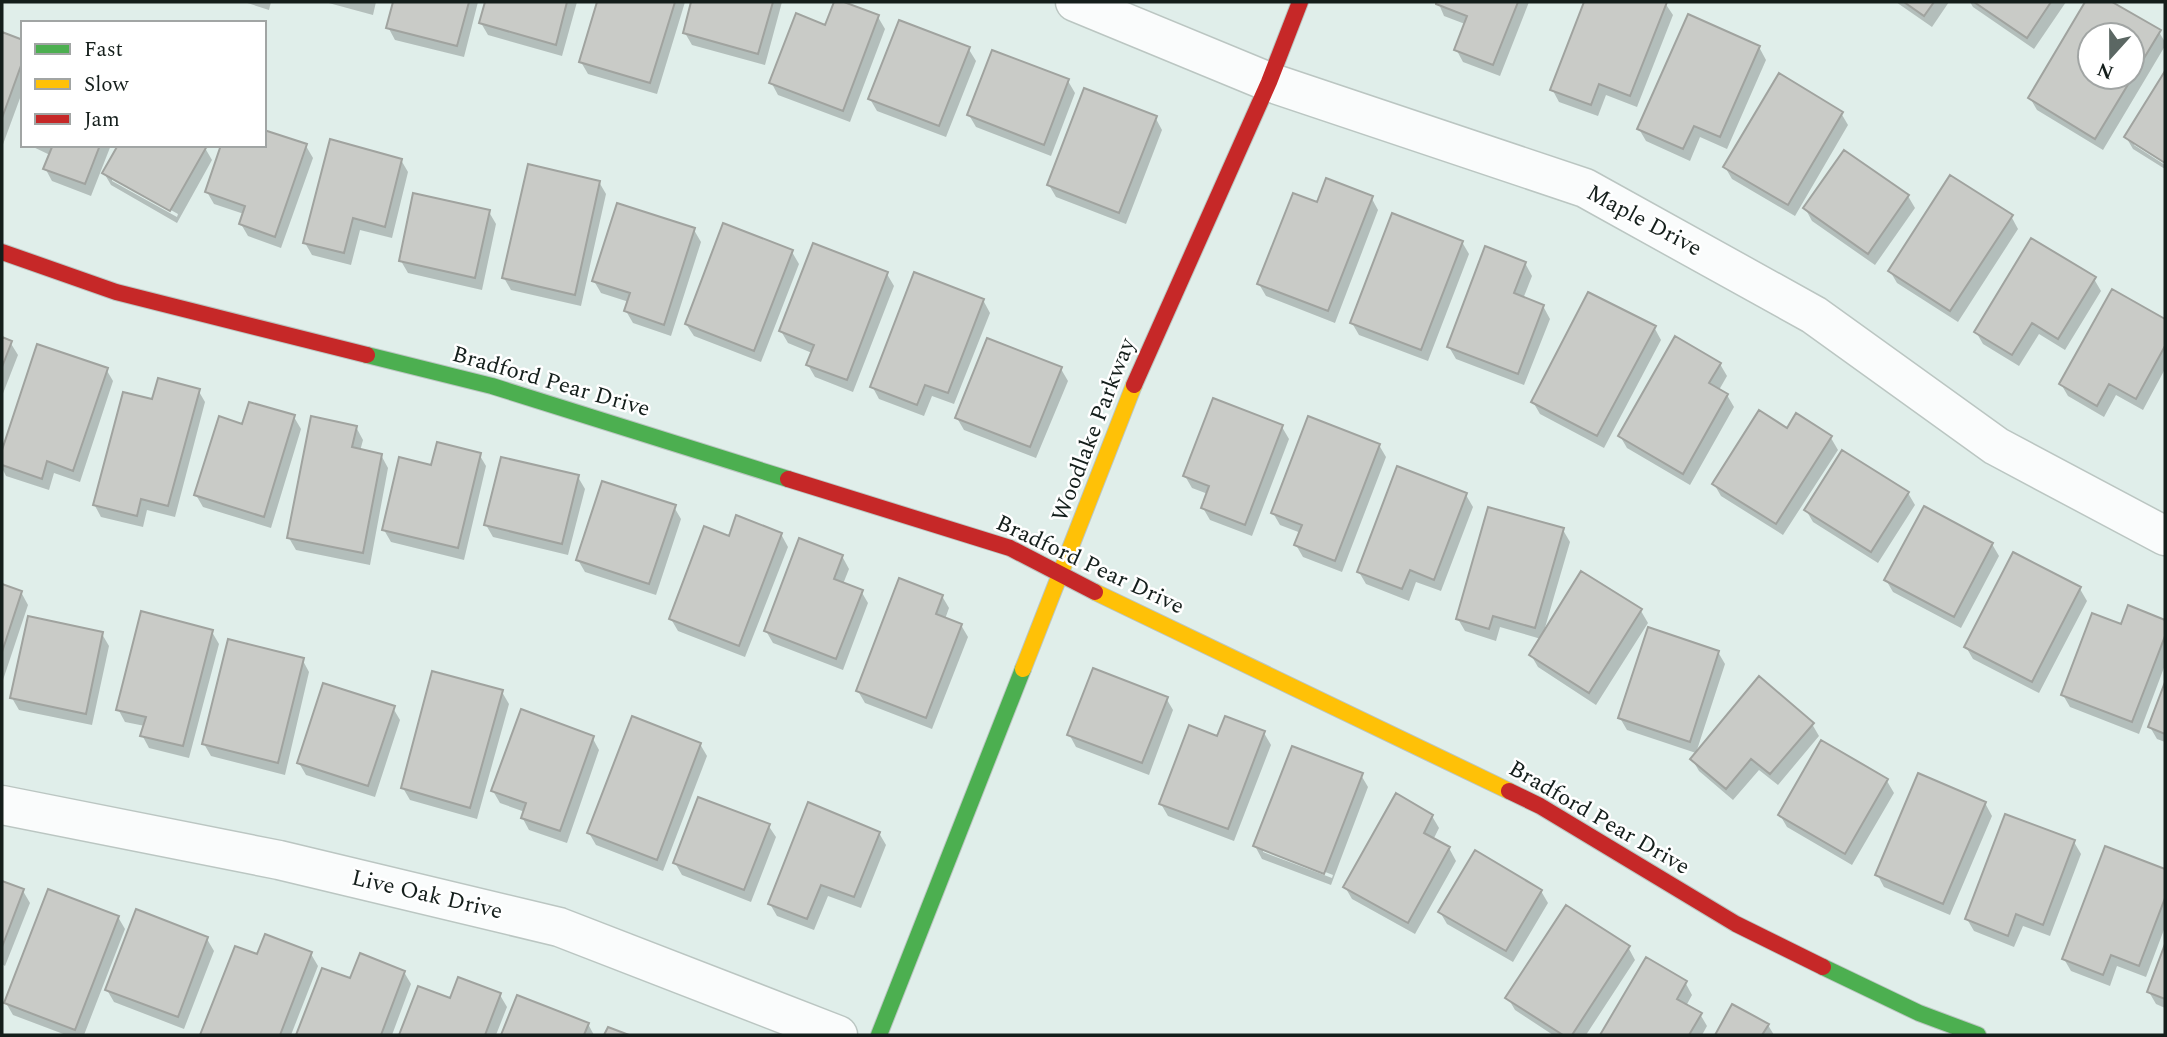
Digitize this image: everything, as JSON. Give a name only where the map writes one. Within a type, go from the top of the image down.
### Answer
[{"type":"street","name":"Maple Drive","points":[[1075,2],[1269,82],[1585,188],[1814,315],[1996,446],[2165,536]]},
{"type":"street","name":"Woodlake Parkway","points":[[879,1035],[1143,362],[1269,82],[1300,2]]},
{"type":"street","name":"Bradford Pear Drive","points":[[2,252],[116,292],[506,390],[1010,548],[1061,576],[1540,806],[1737,924],[1919,1013],[1978,1035]]},
{"type":"street","name":"Live Oak Drive","points":[[2,805],[279,860],[559,927],[838,1035]]},
{"type":"building","points":[[393,2],[469,2],[457,46],[386,28]]},
{"type":"building","points":[[485,2],[567,2],[556,45],[479,23]]},
{"type":"building","points":[[597,2],[675,2],[650,83],[579,62]]},
{"type":"building","points":[[691,2],[773,2],[758,54],[683,33]]},
{"type":"building","points":[[834,2],[844,2],[879,15],[843,111],[769,83],[796,13],[825,25]]},
{"type":"building","points":[[1436,2],[1518,2],[1493,65],[1454,50],[1467,16]]},
{"type":"building","points":[[1584,2],[1667,2],[1630,96],[1599,84],[1591,105],[1550,90]]},
{"type":"building","points":[[1904,2],[1934,2],[1924,16]]},
{"type":"building","points":[[1974,2],[2051,2],[2027,38]]},
{"type":"building","points":[[2085,2],[2112,2],[2145,21],[2076,21],[2076,91],[2124,91],[2095,139],[2028,98]]},
{"type":"building","points":[[1688,14],[1760,46],[1720,137],[1694,126],[1683,149],[1637,129]]},
{"type":"building","points":[[899,20],[970,47],[939,126],[868,99]]},
{"type":"building","points":[[2146,21],[2161,30],[2146,55]]},
{"type":"building","points":[[2,32],[21,39],[21,66],[2,118]]},
{"type":"building","points":[[992,50],[1069,79],[1044,145],[967,115]]},
{"type":"building","points":[[2165,71],[2165,163],[2124,137]]},
{"type":"building","points":[[1779,73],[1843,112],[1788,205],[1723,167]]},
{"type":"building","points":[[1084,88],[1157,116],[1119,213],[1047,185]]},
{"type":"building","points":[[266,131],[307,144],[275,237],[239,224],[245,206],[205,192],[220,147],[266,147]]},
{"type":"building","points":[[330,139],[402,159],[385,227],[353,218],[344,253],[303,243]]},
{"type":"building","points":[[52,147],[99,147],[85,184],[43,169]]},
{"type":"building","points":[[117,147],[206,147],[170,211],[102,173]]},
{"type":"building","points":[[1844,150],[1909,195],[1868,254],[1803,208]]},
{"type":"building","points":[[528,164],[600,181],[575,295],[502,278]]},
{"type":"building","points":[[1950,175],[2013,215],[1950,311],[1888,271]]},
{"type":"building","points":[[1326,178],[1373,196],[1328,311],[1257,284],[1293,193],[1317,202]]},
{"type":"building","points":[[413,193],[490,210],[475,278],[399,261]]},
{"type":"building","points":[[617,203],[695,228],[664,325],[624,311],[630,293],[592,281]]},
{"type":"building","points":[[1392,213],[1463,241],[1421,350],[1350,323]]},
{"type":"building","points":[[723,223],[793,250],[754,351],[685,324]]},
{"type":"building","points":[[2031,238],[2096,277],[2058,339],[2032,323],[2012,355],[1974,332]]},
{"type":"building","points":[[813,243],[888,272],[847,380],[806,365],[814,345],[779,331]]},
{"type":"building","points":[[1485,246],[1526,262],[1514,293],[1544,305],[1518,374],[1447,347]]},
{"type":"building","points":[[914,272],[984,299],[948,393],[925,385],[917,405],[870,387]]},
{"type":"building","points":[[2112,289],[2165,319],[2165,346],[2136,399],[2109,384],[2097,406],[2059,384]]},
{"type":"building","points":[[1588,292],[1656,326],[1597,436],[1531,402]]},
{"type":"building","points":[[1675,336],[1721,363],[1709,383],[1728,394],[1683,474],[1618,436]]},
{"type":"building","points":[[2,337],[12,341],[2,367]]},
{"type":"building","points":[[987,338],[1062,367],[1030,447],[955,418]]},
{"type":"building","points":[[37,344],[108,368],[73,471],[47,461],[42,479],[2,465],[2,450]]},
{"type":"building","points":[[158,378],[200,389],[168,506],[141,499],[137,516],[93,505],[123,392],[152,399]]},
{"type":"building","points":[[1213,398],[1283,425],[1245,525],[1201,508],[1209,486],[1183,476]]},
{"type":"building","points":[[249,402],[295,415],[264,517],[194,495],[219,416],[242,424]]},
{"type":"building","points":[[1759,410],[1787,428],[1796,413],[1832,436],[1776,524],[1712,484]]},
{"type":"building","points":[[311,416],[357,426],[352,447],[382,454],[363,553],[287,538]]},
{"type":"building","points":[[1308,416],[1380,444],[1335,561],[1294,545],[1302,525],[1271,513]]},
{"type":"building","points":[[437,442],[481,453],[458,548],[382,530],[399,457],[431,465]]},
{"type":"building","points":[[1842,450],[1909,492],[1871,552],[1804,510]]},
{"type":"building","points":[[501,457],[579,475],[562,544],[484,525]]},
{"type":"building","points":[[1397,466],[1467,493],[1434,580],[1410,570],[1402,589],[1357,572]]},
{"type":"building","points":[[602,481],[676,505],[649,584],[576,560]]},
{"type":"building","points":[[1924,506],[1993,543],[1954,617],[1884,580]]},
{"type":"building","points":[[1488,507],[1564,528],[1535,628],[1493,616],[1489,629],[1456,619]]},
{"type":"building","points":[[736,515],[782,533],[739,646],[669,619],[704,526],[729,536]]},
{"type":"building","points":[[799,538],[843,555],[834,579],[863,590],[836,659],[764,631]]},
{"type":"building","points":[[2013,552],[2081,587],[2032,682],[1964,647]]},
{"type":"building","points":[[1581,571],[1642,609],[1589,693],[1529,655]]},
{"type":"building","points":[[899,578],[943,595],[936,614],[962,624],[926,718],[856,691]]},
{"type":"building","points":[[2,584],[22,591],[2,652]]},
{"type":"building","points":[[2128,605],[2165,620],[2165,636],[2132,722],[2061,695],[2092,613],[2121,624]]},
{"type":"building","points":[[141,611],[213,630],[183,746],[140,736],[146,717],[116,710]]},
{"type":"building","points":[[28,616],[103,632],[86,714],[10,698]]},
{"type":"building","points":[[1648,627],[1719,651],[1690,742],[1618,718]]},
{"type":"building","points":[[228,639],[304,658],[278,763],[202,744]]},
{"type":"building","points":[[1093,668],[1168,697],[1142,763],[1067,735]]},
{"type":"building","points":[[432,671],[503,690],[470,808],[401,788]]},
{"type":"building","points":[[1759,676],[1814,723],[1770,774],[1751,759],[1726,789],[1690,759]]},
{"type":"building","points":[[2165,682],[2165,734],[2148,727]]},
{"type":"building","points":[[323,683],[395,706],[368,786],[297,763]]},
{"type":"building","points":[[521,709],[594,736],[560,831],[521,818],[526,803],[491,791]]},
{"type":"building","points":[[632,716],[701,743],[657,860],[587,833]]},
{"type":"building","points":[[1225,716],[1265,731],[1228,829],[1159,804],[1189,725],[1217,736]]},
{"type":"building","points":[[1821,740],[1888,779],[1845,854],[1778,815]]},
{"type":"building","points":[[1292,746],[1363,773],[1324,874],[1253,846]]},
{"type":"building","points":[[1918,773],[1986,802],[1943,904],[1875,875]]},
{"type":"building","points":[[1396,793],[1433,815],[1424,833],[1450,847],[1408,923],[1343,887]]},
{"type":"building","points":[[698,797],[770,824],[744,890],[673,863]]},
{"type":"building","points":[[808,802],[880,832],[854,897],[821,885],[807,919],[768,904]]},
{"type":"building","points":[[2005,814],[2075,840],[2043,925],[2016,914],[2008,936],[1965,919]]},
{"type":"building","points":[[2105,846],[2165,869],[2165,898],[2139,966],[2111,955],[2103,975],[2062,959]]},
{"type":"building","points":[[1475,850],[1542,890],[1506,951],[1438,912]]},
{"type":"building","points":[[2,881],[24,889],[2,947]]},
{"type":"building","points":[[48,889],[119,916],[75,1030],[4,1003]]},
{"type":"building","points":[[1566,905],[1630,946],[1572,1035],[1563,1035],[1505,998]]},
{"type":"building","points":[[136,909],[208,937],[178,1017],[105,990]]},
{"type":"building","points":[[265,934],[312,952],[280,1035],[200,1035],[235,946],[257,954]]},
{"type":"building","points":[[2165,944],[2165,999],[2147,992]]},
{"type":"building","points":[[360,953],[405,971],[381,1035],[296,1035],[322,968],[350,978]]},
{"type":"building","points":[[1646,957],[1687,981],[1677,999],[1702,1013],[1689,1035],[1600,1035]]},
{"type":"building","points":[[458,977],[501,993],[485,1035],[399,1035],[418,986],[450,998]]},
{"type":"building","points":[[517,995],[589,1023],[584,1035],[501,1035]]},
{"type":"building","points":[[1732,1004],[1769,1024],[1762,1035],[1715,1035]]},
{"type":"building","points":[[608,1027],[629,1035],[604,1035]]},
{"type":"traffic: fast","points":[[367,355],[492,386],[788,479]]},
{"type":"traffic: fast","points":[[879,1035],[1023,669]]},
{"type":"traffic: fast","points":[[1823,967],[1919,1013],[1978,1035]]},
{"type":"traffic: slow","points":[[1023,669],[1134,385]]},
{"type":"traffic: slow","points":[[1095,592],[1509,791]]},
{"type":"traffic: jam","points":[[1134,385],[1269,82],[1300,2]]},
{"type":"traffic: jam","points":[[2,252],[116,292],[367,355]]},
{"type":"traffic: jam","points":[[788,479],[1010,548],[1095,592]]},
{"type":"traffic: jam","points":[[1509,791],[1540,806],[1736,924],[1823,967]]}]
